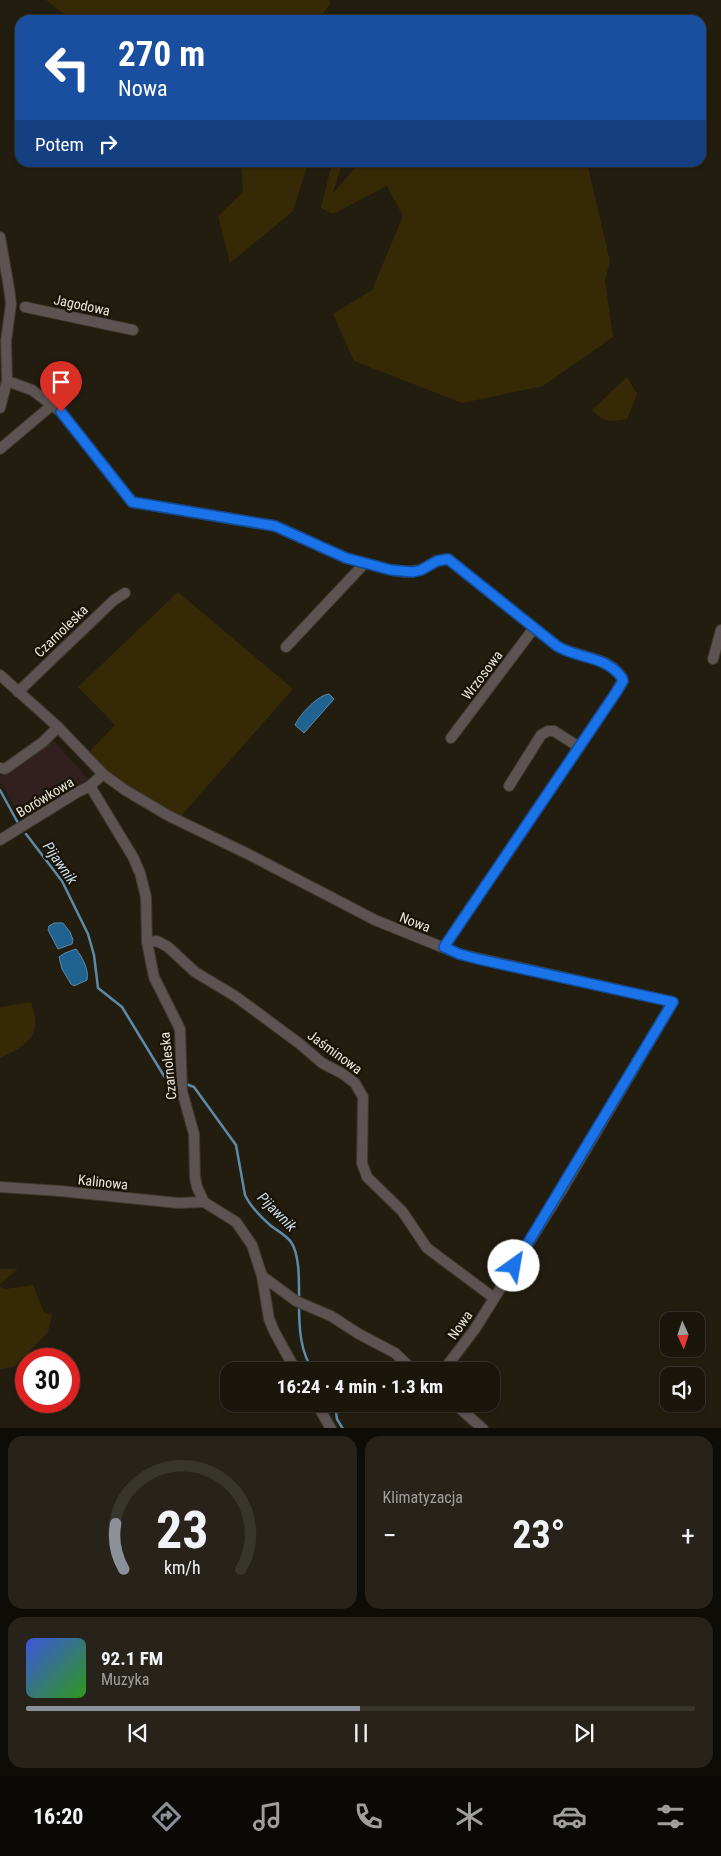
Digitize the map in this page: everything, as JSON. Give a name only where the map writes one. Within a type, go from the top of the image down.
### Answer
[{"type":"street","points":[[0,237],[10,288],[11,304],[6,341],[7,381],[0,408]]},
{"type":"street","name":"Jagodowa","points":[[25,307],[133,330]]},
{"type":"street","points":[[7,381],[32,390],[61,412],[132,502],[275,526],[328,551],[364,564],[404,572],[421,570],[437,561],[448,559],[564,651],[589,656],[601,661],[622,678],[623,681],[444,947]]},
{"type":"street","points":[[0,449],[51,406]]},
{"type":"street","points":[[286,647],[364,564]]},
{"type":"street","name":"Czarnoleska","points":[[18,692],[114,600],[125,593]]},
{"type":"street","name":"Wrzosowa","points":[[452,738],[534,628]]},
{"type":"street","points":[[713,659],[721,630]]},
{"type":"street","points":[[0,675],[58,727],[103,774]]},
{"type":"street","points":[[0,768],[5,769],[43,742],[58,727]]},
{"type":"street","points":[[508,786],[541,735],[548,731],[554,731],[579,747]]},
{"type":"street","name":"Borówkowa","points":[[0,840],[90,786],[103,774]]},
{"type":"street","name":"Nowa","points":[[103,774],[169,816],[248,854],[375,920],[459,954],[673,1002],[565,1185],[475,1329],[450,1362]]},
{"type":"street","name":"Czarnoleska","points":[[90,786],[140,872],[146,897],[148,942],[154,977],[180,1029],[182,1091],[194,1134],[195,1176],[204,1202]]},
{"type":"street","name":"Jaśminowa","points":[[148,942],[157,941],[168,947],[195,972],[235,996],[300,1044],[322,1063],[355,1083],[363,1097],[362,1164],[367,1177],[402,1211],[427,1248],[494,1298]]},
{"type":"street","name":"Kalinowa","points":[[0,1187],[178,1203],[204,1202]]},
{"type":"street","points":[[204,1202],[236,1222],[252,1245],[262,1276],[269,1319],[291,1362]]},
{"type":"street","points":[[262,1276],[301,1303],[331,1316],[359,1334],[395,1353],[404,1362]]},
{"type":"street","points":[[322,1412],[331,1428]]},
{"type":"street","points":[[464,1412],[483,1428]]},
{"type":"shaded area","points":[[46,0],[329,0],[331,3],[322,15],[65,15]]},
{"type":"shaded area","points":[[241,167],[307,167],[293,211],[230,263],[218,216],[243,192]]},
{"type":"shaded area","points":[[331,167],[341,167],[333,193],[356,167],[588,167],[610,261],[605,280],[613,337],[543,386],[462,403],[354,361],[333,314],[372,290],[403,216],[387,186],[333,214],[321,208]]},
{"type":"shaded area","points":[[627,377],[637,394],[627,419],[612,421],[600,417],[592,410]]},
{"type":"shaded area","points":[[178,592],[293,689],[180,817],[153,803],[106,773],[88,753],[115,725],[78,687]]},
{"type":"shaded area","points":[[54,741],[90,781],[72,787],[23,819],[0,782],[0,776]]},
{"type":"shaded area","points":[[31,1002],[35,1023],[34,1031],[25,1044],[0,1058],[0,1007]]},
{"type":"shaded area","points":[[0,1269],[18,1269],[0,1284]]},
{"type":"shaded area","points":[[33,1285],[44,1312],[52,1315],[48,1332],[32,1348],[15,1348],[15,1366],[0,1369],[0,1287],[5,1289]]},
{"type":"water","points":[[329,694],[334,699],[304,733],[295,725],[297,721],[315,701]]},
{"type":"water","points":[[54,923],[63,923],[70,932],[73,940],[72,944],[58,949],[48,930],[49,926]]},
{"type":"water","points":[[76,949],[85,964],[87,980],[74,986],[62,969],[59,957]]},
{"type":"waterway","name":"Pijawnik","points":[[0,790],[18,823]]},
{"type":"waterway","name":"Pijawnik","points":[[26,834],[62,881],[88,934],[94,955],[98,988],[122,1007],[164,1076],[176,1081]]},
{"type":"waterway","name":"Pijawnik","points":[[186,1084],[194,1087],[236,1145],[245,1195],[250,1203],[272,1227],[291,1242],[296,1254],[299,1299]]},
{"type":"waterway","name":"Pijawnik","points":[[299,1304],[300,1330],[303,1348],[308,1362]]},
{"type":"waterway","name":"Pijawnik","points":[[336,1412],[337,1419],[342,1428]]},
{"type":"route","points":[[61,412],[132,502],[140,505],[260,522],[286,530],[346,558],[391,570],[413,572],[442,559],[448,559],[564,651],[589,656],[601,661],[622,678],[623,681],[615,694],[444,947],[459,954],[478,959],[673,1002],[565,1185],[514,1266]]}]
